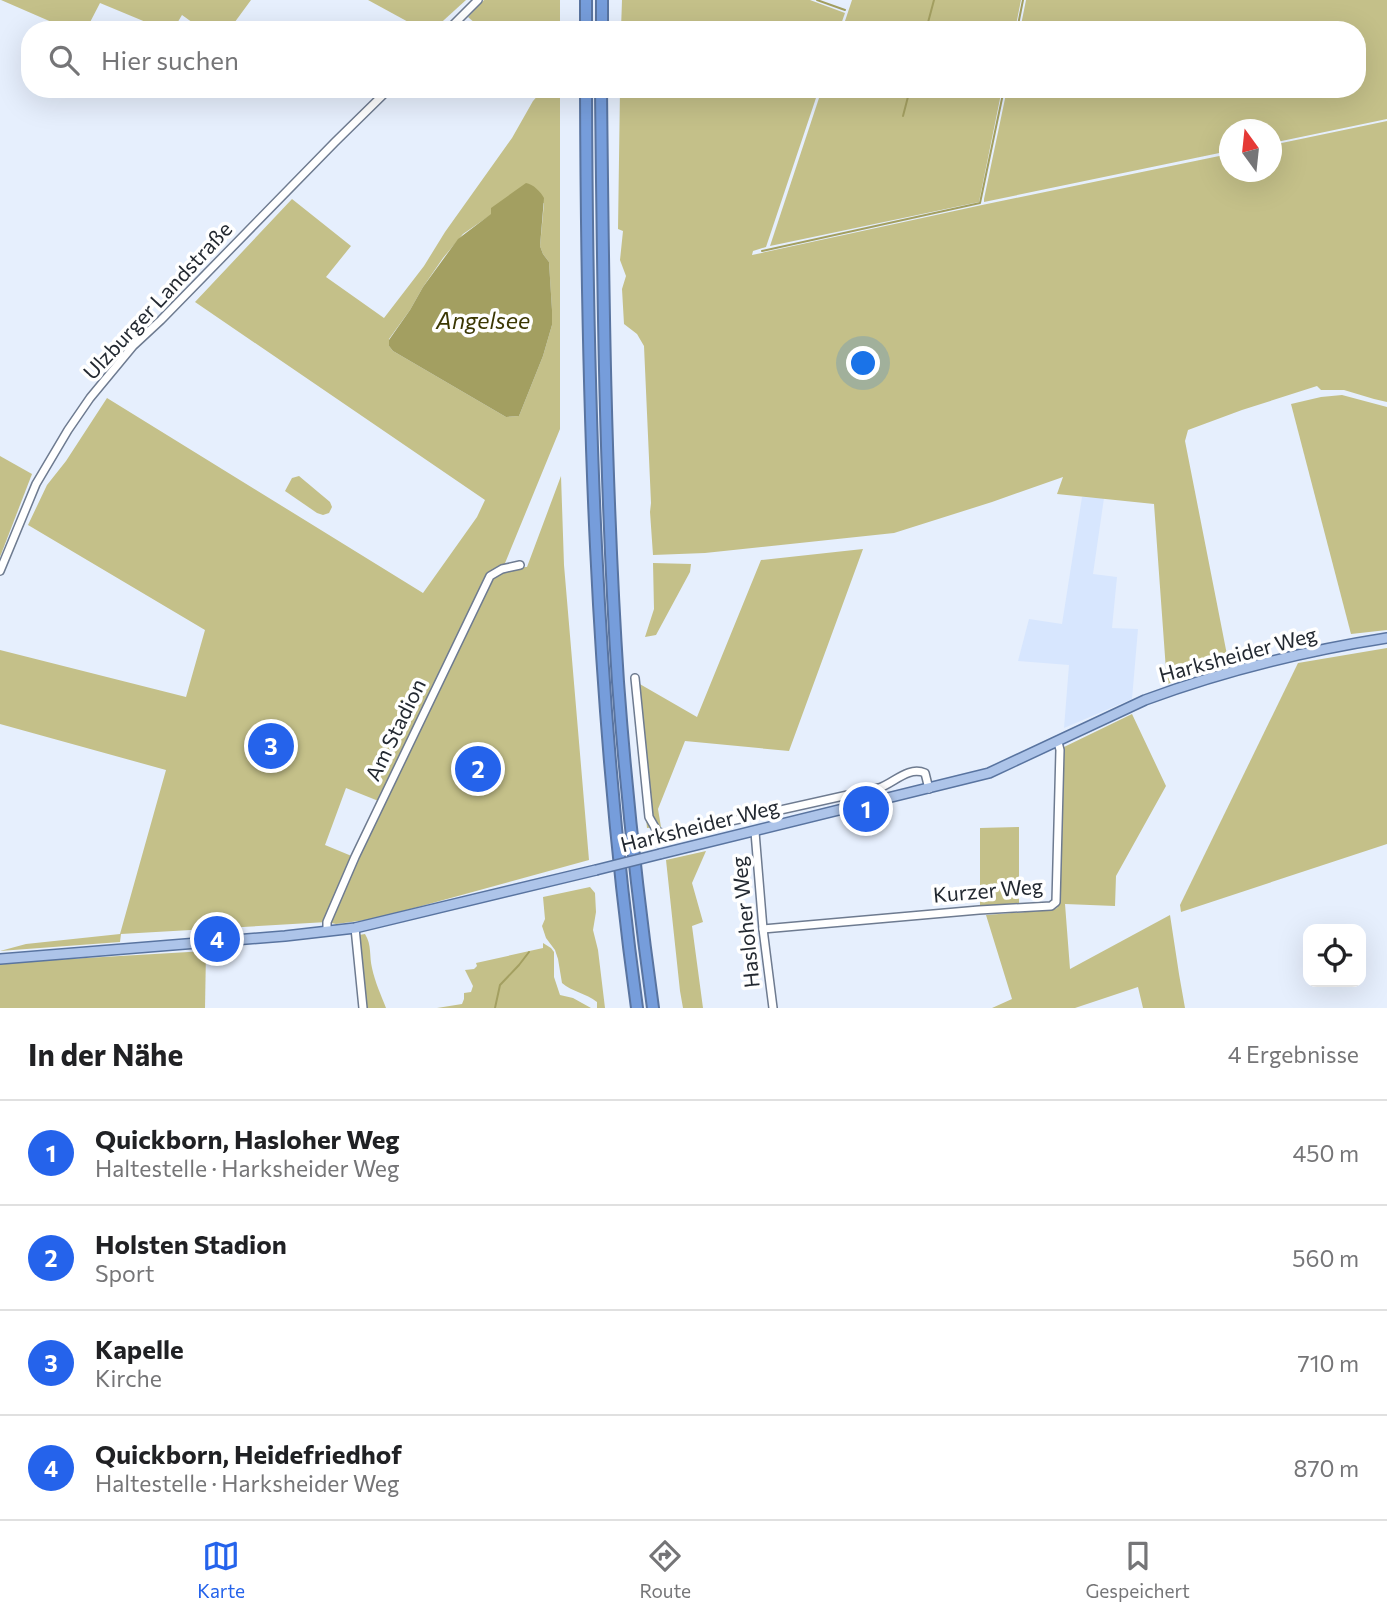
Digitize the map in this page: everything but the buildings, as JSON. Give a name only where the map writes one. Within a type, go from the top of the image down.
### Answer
[{"type":"highway","points":[[586,0],[586,21]]},
{"type":"highway","points":[[602,0],[602,21]]},
{"type":"highway","points":[[586,98],[588,362],[597,586],[610,777],[637,1008]]},
{"type":"highway","points":[[601,98],[604,374],[616,639],[626,776],[653,1008]]},
{"type":"main road","name":"Harksheider Weg","points":[[0,959],[355,928],[989,774],[1145,699],[1198,681],[1298,655],[1387,638]]},
{"type":"street","points":[[457,21],[478,0]]},
{"type":"street","name":"Ulzburger Landstraße","points":[[0,571],[36,484],[90,398],[133,346],[380,98]]},
{"type":"street","name":"Am Stadion","points":[[327,931],[327,922],[358,851],[490,576],[502,569],[520,565]]},
{"type":"street","points":[[635,678],[649,817],[657,831],[664,834],[879,788],[914,771],[925,773],[929,789]]},
{"type":"street","name":"Kurzer Weg","points":[[763,929],[1051,906],[1056,902],[1058,741]]},
{"type":"street","name":"Hasloher Weg","points":[[755,832],[773,1008]]},
{"type":"street","points":[[355,928],[363,1008]]},
{"type":"shaded area","points":[[1,0],[251,0],[236,21],[190,21],[182,15],[178,21],[143,21],[100,3],[91,21],[49,21]]},
{"type":"shaded area","points":[[368,0],[466,0],[443,21],[406,21]]},
{"type":"shaded area","points":[[484,0],[560,0],[560,21],[473,21],[468,17]]},
{"type":"shaded area","points":[[622,0],[810,0],[845,13],[842,21],[621,21]]},
{"type":"shaded area","points":[[852,0],[1021,0],[1017,21],[845,21]]},
{"type":"shaded area","points":[[1026,0],[1387,0],[1387,119],[1282,141],[1282,119],[1219,119],[1219,153],[984,202],[1005,98],[1366,98],[1366,21],[1022,21]]},
{"type":"shaded area","points":[[536,98],[560,98],[560,429],[503,568],[527,567],[561,476],[564,565],[589,860],[374,919],[336,924],[327,922],[121,934],[120,942],[0,951],[26,944],[120,934],[166,770],[0,724],[0,650],[186,697],[205,630],[28,525],[47,485],[107,398],[423,593],[477,517],[485,500],[195,302],[292,199],[351,246],[326,277],[384,318],[424,266],[512,138]],"holes":[[[544,203],[540,246],[549,262],[552,325],[543,356],[519,416],[506,417],[393,351],[389,346],[389,339],[443,258],[463,234],[492,214]],[[346,788],[381,802],[354,857],[325,845]]]},
{"type":"shaded area","points":[[620,98],[816,98],[766,247],[753,251],[752,255],[1219,156],[1219,182],[1282,182],[1282,143],[1387,121],[1387,402],[1344,390],[1321,390],[1317,386],[1188,430],[1185,441],[1229,665],[1167,684],[1154,504],[1057,494],[1063,477],[894,533],[705,553],[653,555],[644,346],[637,334],[624,324],[622,289],[626,276],[620,260],[623,231],[618,229]]},
{"type":"shaded area","points":[[819,98],[1000,98],[979,202],[770,246]]},
{"type":"shaded area","points":[[1342,395],[1387,407],[1387,630],[1351,634],[1291,404]]},
{"type":"shaded area","points":[[0,456],[32,474],[0,557]]},
{"type":"shaded area","points":[[299,476],[330,502],[332,507],[329,513],[317,513],[285,491],[292,478]]},
{"type":"shaded area","points":[[1082,497],[1104,498],[1093,574],[1117,577],[1112,628],[1138,629],[1132,699],[1064,728],[1069,665],[1018,661],[1029,619],[1062,624]]},
{"type":"shaded area","points":[[863,549],[789,751],[685,741],[658,809],[661,827],[647,828],[634,691],[638,683],[697,717],[761,560]]},
{"type":"shaded area","points":[[653,563],[691,564],[690,572],[656,635],[645,637],[654,609]]},
{"type":"shaded area","points":[[1387,648],[1387,844],[1181,912],[1180,905],[1298,663]]},
{"type":"shaded area","points":[[1132,714],[1166,786],[1116,876],[1115,906],[1065,904],[1070,969],[1170,915],[1185,1008],[1143,1008],[1138,987],[1075,1008],[992,1008],[1012,999],[986,915],[1052,910],[1057,908],[1060,902],[1064,747]]},
{"type":"shaded area","points":[[1019,827],[1019,904],[980,906],[980,828]]},
{"type":"shaded area","points":[[706,851],[692,883],[703,922],[692,926],[703,1008],[683,1008],[666,860]]},
{"type":"shaded area","points":[[590,887],[595,893],[593,930],[605,1008],[597,1008],[597,1002],[562,983],[555,950],[546,938],[542,926],[545,919],[543,897]]},
{"type":"shaded area","points":[[365,934],[369,942],[373,973],[386,1008],[365,1008],[359,935]]},
{"type":"shaded area","points":[[543,943],[554,952],[554,977],[560,995],[573,998],[591,1008],[437,1008],[462,1004],[464,993],[471,992],[473,986],[465,970],[474,969],[476,963],[543,948]]},
{"type":"shaded area","points":[[206,951],[205,1008],[0,1008],[0,963]]},
{"type":"water","name":"Angelsee","points":[[526,183],[544,198],[540,246],[549,262],[552,325],[543,356],[519,416],[506,417],[393,351],[389,340],[458,239],[491,214],[491,208]]},
{"type":"waterway","points":[[817,0],[845,10]]},
{"type":"waterway","points":[[928,21],[934,0]]},
{"type":"waterway","points":[[1019,21],[1023,0]]},
{"type":"waterway","points":[[903,116],[908,98]]},
{"type":"waterway","points":[[762,251],[980,203],[1002,98]]},
{"type":"waterway","points":[[495,1008],[500,985],[529,952]]},
{"type":"place","name":"Kapelle","points":[[271,746]]},
{"type":"place","name":"Holsten Stadion","points":[[478,769]]},
{"type":"place","name":"Quickborn, Hasloher Weg","points":[[866,809]]},
{"type":"place","name":"Quickborn, Heidefriedhof","points":[[217,939]]}]
